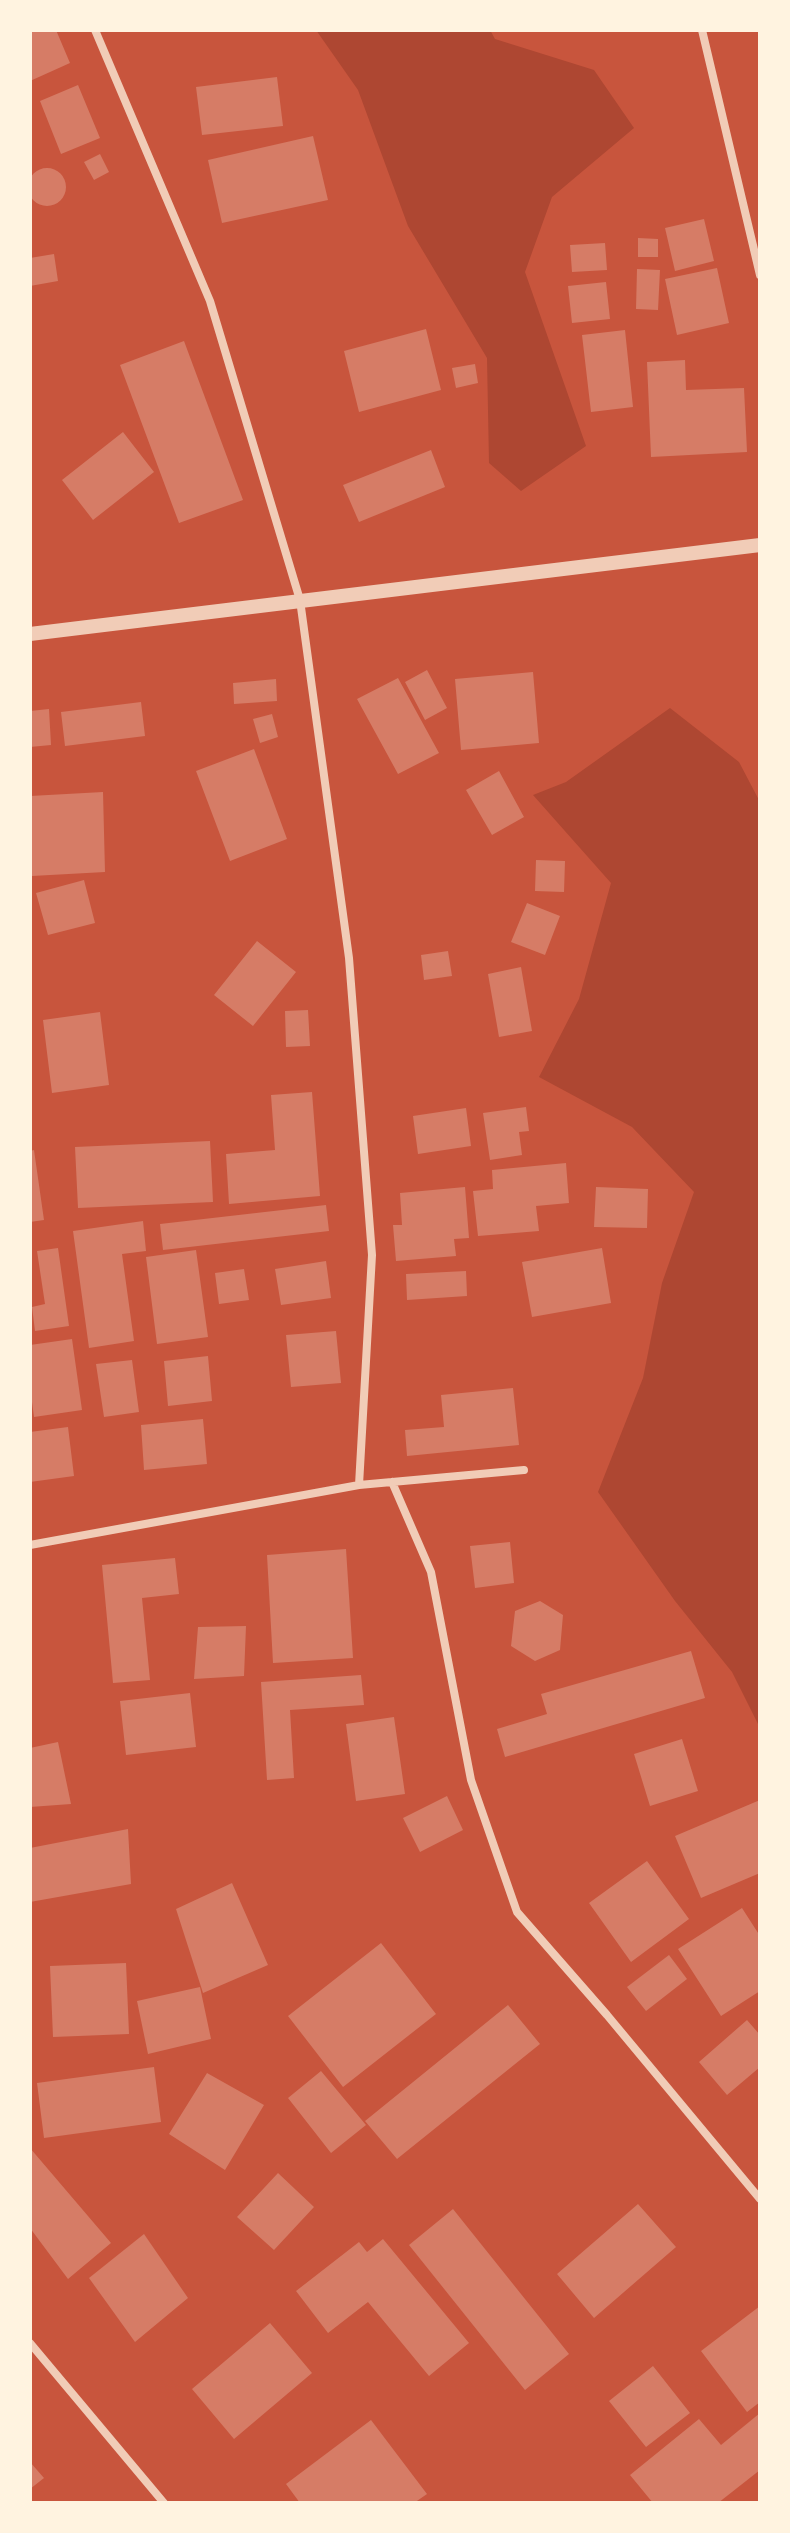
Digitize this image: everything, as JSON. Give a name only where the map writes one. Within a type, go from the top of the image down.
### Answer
[{"type":"street","points":[[95,30],[210,301],[300,600],[349,958],[372,1255],[359,1485]]},
{"type":"street","points":[[702,30],[760,275]]},
{"type":"street","points":[[30,634],[760,545]]},
{"type":"street","points":[[30,1545],[359,1485],[524,1470]]},
{"type":"street","points":[[392,1482],[431,1572],[471,1780],[517,1912],[760,2199]]},
{"type":"street","points":[[30,2343],[164,2503]]},
{"type":"shaded area","points":[[316,30],[490,30],[495,39],[594,70],[634,128],[552,197],[525,272],[586,446],[521,491],[489,463],[487,358],[408,226],[358,90]]},
{"type":"shaded area","points":[[670,708],[739,762],[760,802],[760,1728],[732,1672],[675,1601],[598,1492],[643,1378],[662,1283],[694,1192],[632,1127],[539,1077],[579,999],[611,883],[533,795],[566,782]]},
{"type":"building","points":[[30,30],[56,30],[70,63],[30,81]]},
{"type":"building","points":[[277,77],[283,126],[202,135],[196,87]]},
{"type":"building","points":[[78,85],[100,138],[61,154],[40,101]]},
{"type":"building","points":[[313,136],[328,200],[222,223],[208,160]]},
{"type":"building","points":[[100,154],[109,172],[94,180],[84,162]]},
{"type":"building","points":[[47,168],[60,174],[66,187],[60,200],[47,206],[34,200],[28,187],[34,174]]},
{"type":"building","points":[[704,219],[714,261],[675,271],[665,228]]},
{"type":"building","points":[[638,238],[658,239],[658,257],[638,257]]},
{"type":"building","points":[[605,243],[607,270],[572,272],[570,245]]},
{"type":"building","points":[[54,254],[58,281],[30,286],[30,258]]},
{"type":"building","points":[[717,268],[729,323],[677,335],[665,279]]},
{"type":"building","points":[[637,269],[660,270],[658,310],[636,309]]},
{"type":"building","points":[[606,282],[610,319],[572,323],[568,286]]},
{"type":"building","points":[[426,329],[441,390],[359,412],[344,351]]},
{"type":"building","points":[[625,330],[633,407],[591,412],[582,335]]},
{"type":"building","points":[[184,341],[243,500],[179,523],[120,365]]},
{"type":"building","points":[[685,360],[686,390],[744,388],[747,452],[651,457],[647,362]]},
{"type":"building","points":[[475,364],[478,383],[456,388],[452,368]]},
{"type":"building","points":[[123,432],[154,472],[93,520],[62,480]]},
{"type":"building","points":[[431,450],[445,487],[359,522],[343,485]]},
{"type":"building","points":[[427,670],[447,708],[425,720],[405,682]]},
{"type":"building","points":[[533,672],[539,743],[461,750],[455,679]]},
{"type":"building","points":[[398,678],[439,753],[398,774],[357,699]]},
{"type":"building","points":[[276,679],[277,701],[234,704],[233,683]]},
{"type":"building","points":[[141,702],[145,736],[65,746],[61,712]]},
{"type":"building","points":[[49,709],[51,745],[30,747],[30,711]]},
{"type":"building","points":[[272,714],[278,737],[260,743],[253,719]]},
{"type":"building","points":[[254,749],[287,839],[230,861],[196,771]]},
{"type":"building","points":[[499,771],[524,817],[492,835],[466,790]]},
{"type":"building","points":[[103,792],[105,872],[32,876],[30,796]]},
{"type":"building","points":[[536,860],[565,861],[564,892],[535,891]]},
{"type":"building","points":[[84,880],[95,923],[48,935],[36,893]]},
{"type":"building","points":[[527,903],[560,916],[545,955],[511,942]]},
{"type":"building","points":[[257,941],[296,972],[253,1026],[214,995]]},
{"type":"building","points":[[448,951],[452,976],[424,980],[421,955]]},
{"type":"building","points":[[521,967],[532,1031],[499,1037],[488,974]]},
{"type":"building","points":[[308,1010],[310,1046],[286,1047],[285,1011]]},
{"type":"building","points":[[100,1012],[109,1085],[52,1093],[43,1020]]},
{"type":"building","points":[[312,1092],[320,1196],[229,1204],[226,1154],[275,1150],[271,1095]]},
{"type":"building","points":[[526,1107],[529,1131],[519,1132],[522,1155],[490,1160],[483,1113]]},
{"type":"building","points":[[466,1108],[471,1146],[418,1154],[413,1116]]},
{"type":"building","points":[[210,1141],[213,1202],[78,1208],[75,1147]]},
{"type":"building","points":[[34,1150],[44,1220],[30,1222],[30,1151]]},
{"type":"building","points":[[566,1163],[569,1203],[536,1206],[539,1231],[478,1236],[473,1191],[493,1189],[492,1170]]},
{"type":"building","points":[[465,1187],[469,1238],[454,1239],[456,1256],[396,1261],[393,1225],[402,1225],[400,1193]]},
{"type":"building","points":[[596,1187],[648,1189],[647,1228],[594,1227]]},
{"type":"building","points":[[326,1205],[329,1231],[163,1250],[160,1224]]},
{"type":"building","points":[[143,1221],[146,1251],[122,1254],[134,1341],[89,1348],[73,1231]]},
{"type":"building","points":[[58,1248],[69,1326],[35,1331],[32,1307],[45,1304],[37,1251]]},
{"type":"building","points":[[602,1248],[611,1303],[532,1317],[522,1262]]},
{"type":"building","points":[[196,1250],[208,1337],[157,1344],[146,1257]]},
{"type":"building","points":[[326,1261],[331,1298],[281,1305],[275,1269]]},
{"type":"building","points":[[244,1269],[249,1300],[219,1304],[215,1273]]},
{"type":"building","points":[[466,1271],[467,1296],[407,1300],[406,1274]]},
{"type":"building","points":[[336,1331],[341,1383],[291,1387],[286,1335]]},
{"type":"building","points":[[72,1339],[82,1410],[34,1417],[30,1345]]},
{"type":"building","points":[[208,1356],[212,1401],[168,1406],[164,1361]]},
{"type":"building","points":[[132,1360],[139,1412],[104,1417],[96,1364]]},
{"type":"building","points":[[513,1388],[519,1445],[407,1456],[405,1430],[444,1427],[441,1395]]},
{"type":"building","points":[[203,1419],[207,1464],[144,1470],[141,1425]]},
{"type":"building","points":[[68,1427],[74,1476],[30,1482],[30,1432]]},
{"type":"building","points":[[510,1542],[514,1583],[475,1588],[470,1546]]},
{"type":"building","points":[[346,1549],[353,1658],[273,1663],[267,1555]]},
{"type":"building","points":[[175,1558],[179,1594],[142,1598],[150,1680],[113,1683],[102,1565]]},
{"type":"building","points":[[540,1601],[563,1615],[560,1650],[535,1661],[511,1646],[515,1611]]},
{"type":"building","points":[[246,1626],[244,1676],[194,1679],[198,1627]]},
{"type":"building","points":[[691,1651],[705,1698],[505,1757],[497,1729],[547,1714],[541,1694]]},
{"type":"building","points":[[361,1675],[364,1705],[290,1710],[294,1778],[267,1780],[261,1682]]},
{"type":"building","points":[[190,1693],[196,1747],[126,1755],[120,1701]]},
{"type":"building","points":[[394,1717],[405,1794],[356,1801],[346,1724]]},
{"type":"building","points":[[682,1739],[698,1791],[650,1806],[634,1754]]},
{"type":"building","points":[[58,1742],[71,1804],[30,1807],[30,1748]]},
{"type":"building","points":[[447,1796],[463,1830],[420,1852],[403,1818]]},
{"type":"building","points":[[760,1800],[760,1873],[701,1898],[675,1836]]},
{"type":"building","points":[[128,1829],[131,1884],[30,1902],[30,1848]]},
{"type":"building","points":[[647,1861],[689,1919],[631,1962],[589,1903]]},
{"type":"building","points":[[232,1883],[268,1965],[203,1993],[176,1909]]},
{"type":"building","points":[[742,1908],[760,1936],[760,1991],[721,2016],[678,1949]]},
{"type":"building","points":[[381,1943],[436,2014],[343,2087],[288,2016]]},
{"type":"building","points":[[669,1955],[687,1979],[646,2011],[627,1987]]},
{"type":"building","points":[[126,1963],[129,2034],[53,2037],[50,1966]]},
{"type":"building","points":[[200,1987],[211,2039],[148,2054],[137,2001]]},
{"type":"building","points":[[508,2005],[540,2044],[397,2159],[365,2121]]},
{"type":"building","points":[[747,2020],[760,2035],[760,2067],[727,2095],[699,2062]]},
{"type":"building","points":[[154,2067],[161,2122],[44,2138],[37,2083]]},
{"type":"building","points":[[321,2071],[366,2125],[331,2153],[288,2098]]},
{"type":"building","points":[[207,2073],[264,2105],[225,2170],[169,2134]]},
{"type":"building","points":[[30,2148],[111,2243],[68,2279],[30,2228]]},
{"type":"building","points":[[278,2173],[314,2207],[274,2250],[237,2217]]},
{"type":"building","points":[[638,2204],[676,2247],[594,2318],[557,2274]]},
{"type":"building","points":[[453,2209],[569,2354],[525,2390],[409,2245]]},
{"type":"building","points":[[144,2234],[188,2298],[135,2342],[89,2278]]},
{"type":"building","points":[[383,2239],[469,2343],[429,2376],[368,2302],[328,2333],[296,2291],[359,2242],[367,2252]]},
{"type":"building","points":[[760,2306],[760,2402],[747,2412],[701,2351]]},
{"type":"building","points":[[270,2323],[312,2373],[234,2439],[192,2389]]},
{"type":"building","points":[[653,2366],[690,2413],[646,2447],[609,2401]]},
{"type":"building","points":[[760,2413],[760,2470],[718,2503],[653,2503],[630,2475],[699,2419],[721,2445]]},
{"type":"building","points":[[371,2420],[427,2494],[414,2503],[300,2503],[286,2484]]},
{"type":"building","points":[[30,2462],[44,2478],[30,2489]]}]
